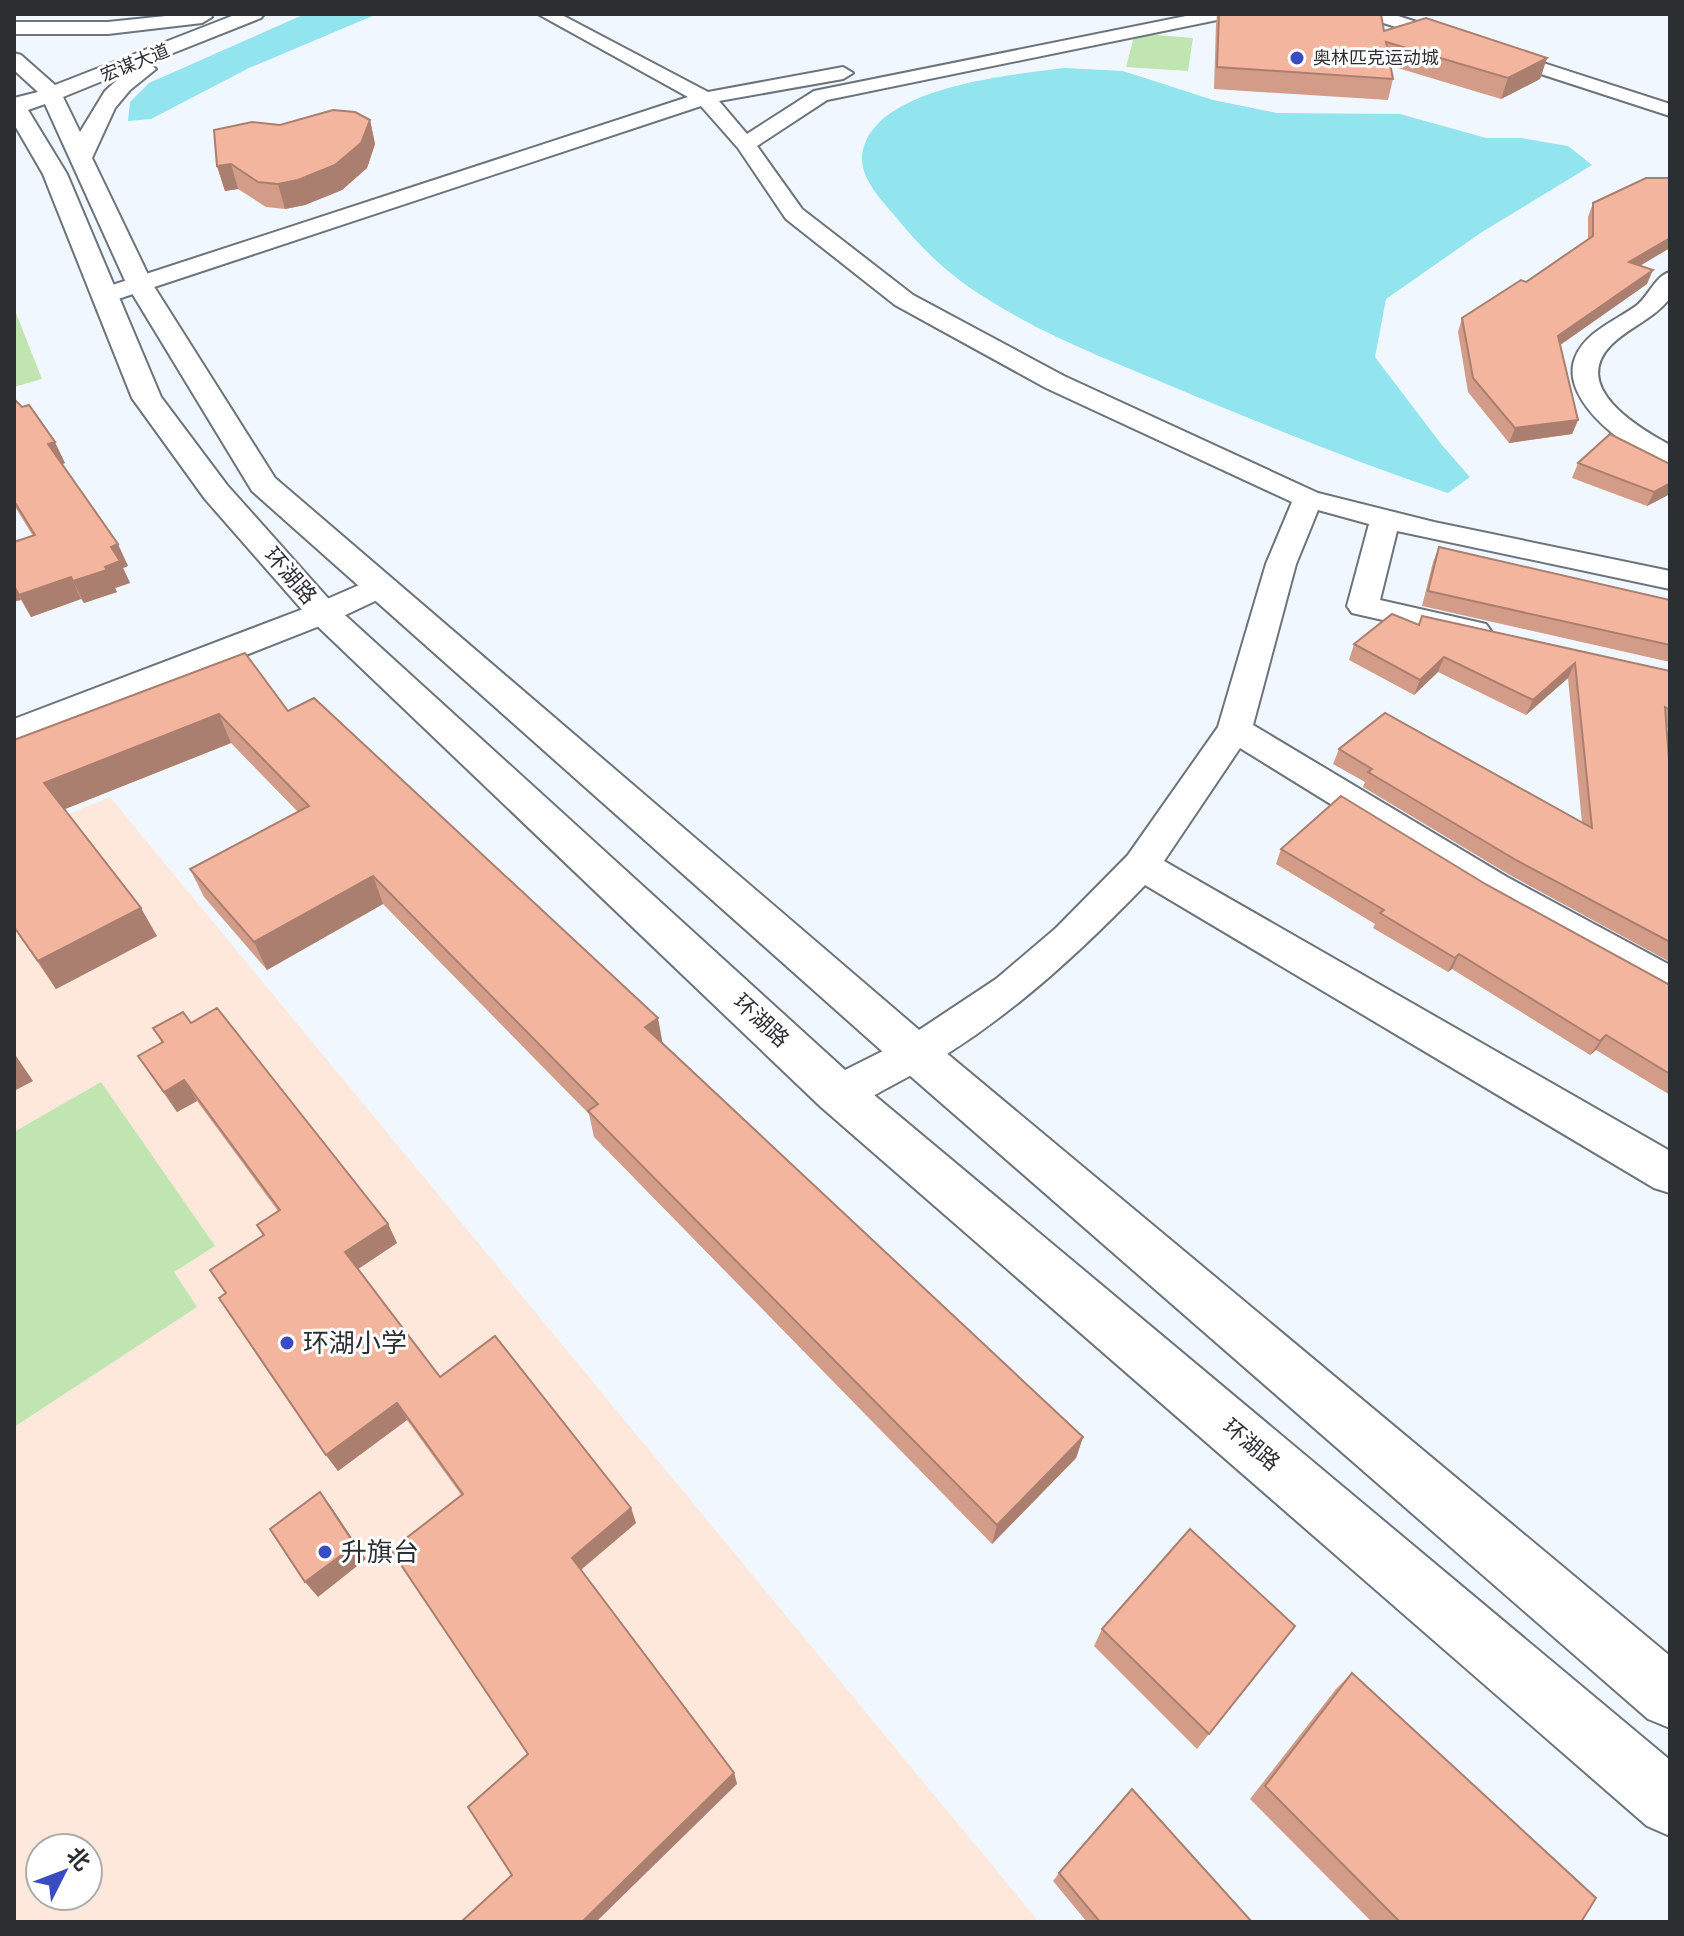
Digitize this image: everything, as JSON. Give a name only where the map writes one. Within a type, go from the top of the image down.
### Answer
[{"type":"main road","name":"宏谋大道","points":[[23,92],[220,18],[254,14]]},
{"type":"main road","points":[[14,28],[124,28],[220,18]]},
{"type":"main road","points":[[54,166],[135,74],[220,18]]},
{"type":"main road","name":"环湖路","points":[[23,92],[54,166],[123,290],[263,484],[916,1054],[1670,1697]]},
{"type":"main road","name":"环湖路","points":[[123,290],[131,364],[147,398],[216,492],[323,613],[838,1093],[1670,1803]]},
{"type":"main road","points":[[14,733],[323,613],[380,586]]},
{"type":"street","points":[[547,14],[705,98],[745,144],[794,214],[904,300],[1055,382],[1308,499],[1385,519],[1670,580]]},
{"type":"street","points":[[123,290],[705,98],[1164,14]]},
{"type":"street","points":[[745,144],[821,95],[1222,14]]},
{"type":"street","points":[[1355,14],[1378,15],[1670,110]]},
{"type":"street","points":[[1670,279],[1659,300],[1604,338],[1589,353],[1582,370],[1588,388],[1606,415],[1636,439],[1670,457]]},
{"type":"street","points":[[838,1093],[916,1054],[1010,990],[1070,938],[1141,865],[1235,729],[1281,564],[1308,499]]},
{"type":"street","points":[[1385,519],[1363,606],[1500,637]]},
{"type":"street","points":[[1235,729],[1494,887],[1670,984]]},
{"type":"street","points":[[1141,865],[1670,1174]]},
{"type":"shaded area","name":"环湖小学","points":[[110,797],[1039,1922],[14,1922],[14,837]]},
{"type":"green space","points":[[1135,33],[1193,38],[1188,71],[1126,67]]},
{"type":"green space","points":[[14,308],[42,379],[14,387]]},
{"type":"green space","points":[[101,1082],[215,1246],[174,1272],[197,1307],[14,1427],[14,1132]]},
{"type":"water","points":[[305,14],[377,14],[249,68],[151,119],[128,121],[130,102],[149,83]]},
{"type":"water","points":[[1064,68],[1123,71],[1213,100],[1277,113],[1400,114],[1486,138],[1521,138],[1568,146],[1592,165],[1482,232],[1386,299],[1375,357],[1470,477],[1448,493],[1210,402],[1034,326],[975,291],[927,252],[884,204],[865,175],[862,159],[869,135],[888,115],[914,100],[945,89]]},
{"type":"building","points":[[1219,14],[1381,14],[1384,31],[1426,18],[1547,58],[1508,78],[1386,42],[1393,79],[1217,67]]},
{"type":"building","points":[[333,110],[355,112],[370,120],[361,143],[335,165],[298,180],[278,184],[258,182],[231,164],[217,166],[214,130],[252,122],[280,125]]},
{"type":"building","points":[[1646,178],[1670,178],[1670,238],[1629,262],[1653,270],[1558,336],[1578,420],[1515,428],[1473,378],[1462,318],[1521,280],[1526,282],[1593,236],[1593,203]]},
{"type":"building","points":[[14,399],[22,407],[29,405],[55,442],[48,444],[118,544],[111,547],[120,561],[105,567],[107,570],[73,581],[71,577],[19,595],[14,586],[14,542],[35,535],[14,501]]},
{"type":"building","points":[[1610,434],[1670,464],[1670,483],[1654,492],[1578,463]]},
{"type":"building","points":[[1439,547],[1670,600],[1670,645],[1428,591]]},
{"type":"building","points":[[1392,614],[1419,625],[1422,616],[1670,671],[1670,710],[1665,707],[1670,773],[1670,942],[1516,860],[1368,772],[1372,769],[1339,749],[1385,713],[1592,828],[1575,663],[1533,700],[1444,657],[1420,680],[1354,644]]},
{"type":"building","points":[[245,653],[288,711],[314,698],[658,1018],[645,1027],[1083,1437],[997,1525],[588,1111],[598,1104],[373,876],[254,942],[190,869],[309,806],[219,714],[44,783],[141,908],[38,961],[14,927],[14,740]]},
{"type":"building","points":[[1341,796],[1487,885],[1670,985],[1670,1074],[1606,1035],[1600,1041],[1459,954],[1455,958],[1380,913],[1384,910],[1281,849]]},
{"type":"building","points":[[217,1008],[388,1224],[345,1252],[440,1377],[495,1336],[631,1508],[572,1558],[734,1773],[582,1922],[461,1922],[512,1875],[468,1807],[528,1754],[391,1550],[463,1494],[397,1403],[326,1455],[219,1298],[226,1293],[210,1270],[264,1235],[257,1225],[280,1210],[184,1080],[164,1092],[138,1056],[163,1042],[153,1028],[183,1012],[191,1023]]},
{"type":"building","name":"升旗台","points":[[320,1492],[355,1545],[305,1582],[270,1529]]},
{"type":"building","points":[[1190,1529],[1295,1626],[1209,1734],[1102,1629]]},
{"type":"building","points":[[1352,1673],[1596,1898],[1581,1922],[1400,1922],[1265,1786]]},
{"type":"building","points":[[1132,1789],[1252,1922],[1100,1922],[1059,1873]]},
{"type":"place","name":"奥林匹克运动城","points":[[1297,58]]},
{"type":"place","name":"环湖小学","points":[[287,1343]]},
{"type":"place","name":"升旗台","points":[[325,1552]]}]
